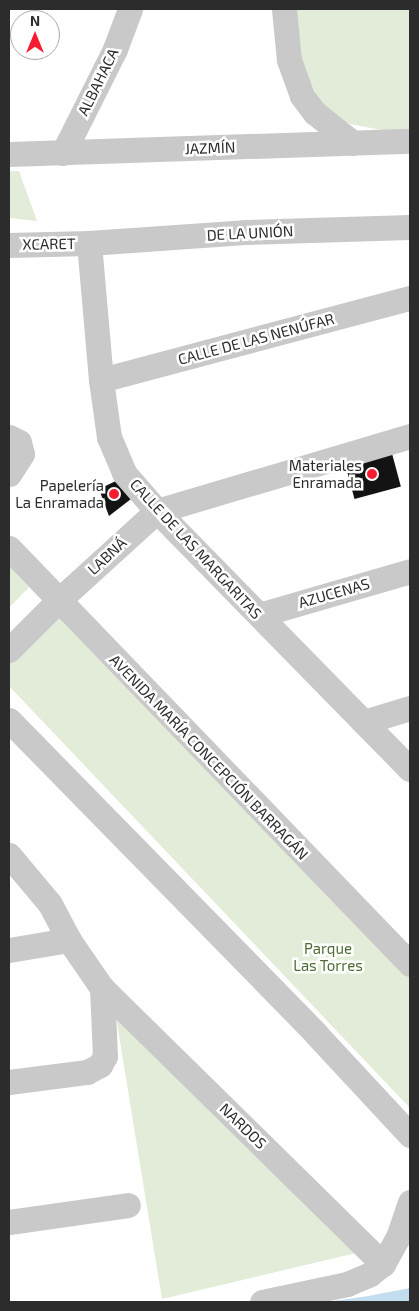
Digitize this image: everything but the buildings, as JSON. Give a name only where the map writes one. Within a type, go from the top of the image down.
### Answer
[{"type":"street","name":"ALBAHACA","points":[[64,153],[115,49],[130,9]]},
{"type":"street","points":[[284,9],[289,60],[302,96],[315,113],[353,143]]},
{"type":"street","name":"JAZMÍN","points":[[9,154],[410,141]]},
{"type":"street","name":"DE LA UNIÓN","points":[[90,243],[244,232],[410,227]]},
{"type":"street","name":"XCARET","points":[[9,245],[90,243]]},
{"type":"street","name":"CALLE DE LAS MARGARITAS","points":[[90,243],[101,380],[109,437],[124,473],[156,511],[410,769]]},
{"type":"street","name":"CALLE DE LAS NENÚFAR","points":[[101,380],[410,298]]},
{"type":"street","points":[[156,511],[410,436]]},
{"type":"street","points":[[9,437],[19,442],[22,454],[9,474]]},
{"type":"street","name":"LABNÁ","points":[[9,650],[58,601],[156,511]]},
{"type":"street","name":"AVENIDA MARÍA CONCEPCIÓN BARRAGÁN","points":[[9,548],[58,601],[410,964]]},
{"type":"street","name":"AZUCENAS","points":[[259,616],[410,571]]},
{"type":"street","points":[[364,722],[410,708]]},
{"type":"street","points":[[9,720],[316,1034],[410,1135]]},
{"type":"street","name":"NARDOS","points":[[9,855],[50,904],[69,940],[102,988],[383,1264]]},
{"type":"street","points":[[9,950],[69,940]]},
{"type":"street","points":[[9,1082],[87,1072],[100,1065],[105,1056],[102,988]]},
{"type":"street","points":[[262,1302],[347,1284],[370,1274],[383,1264],[398,1237],[410,1202]]},
{"type":"street","points":[[9,1222],[128,1205]]},
{"type":"green space","points":[[294,9],[410,9],[410,131],[392,132],[350,124],[334,115],[319,100],[300,63]]},
{"type":"green space","points":[[9,171],[19,171],[37,221],[9,218]]},
{"type":"green space","points":[[9,566],[29,587],[9,608]]},
{"type":"green space","name":"Parque Las Torres","points":[[61,612],[410,978],[409,1107],[9,686],[9,663]]},
{"type":"green space","points":[[116,1017],[356,1253],[162,1299]]},
{"type":"water","points":[[410,1288],[410,1302],[327,1302],[368,1296]]},
{"type":"place","name":"Materiales Enramada","points":[[372,474]]},
{"type":"place","name":"Papelería La Enramada","points":[[114,494]]}]
